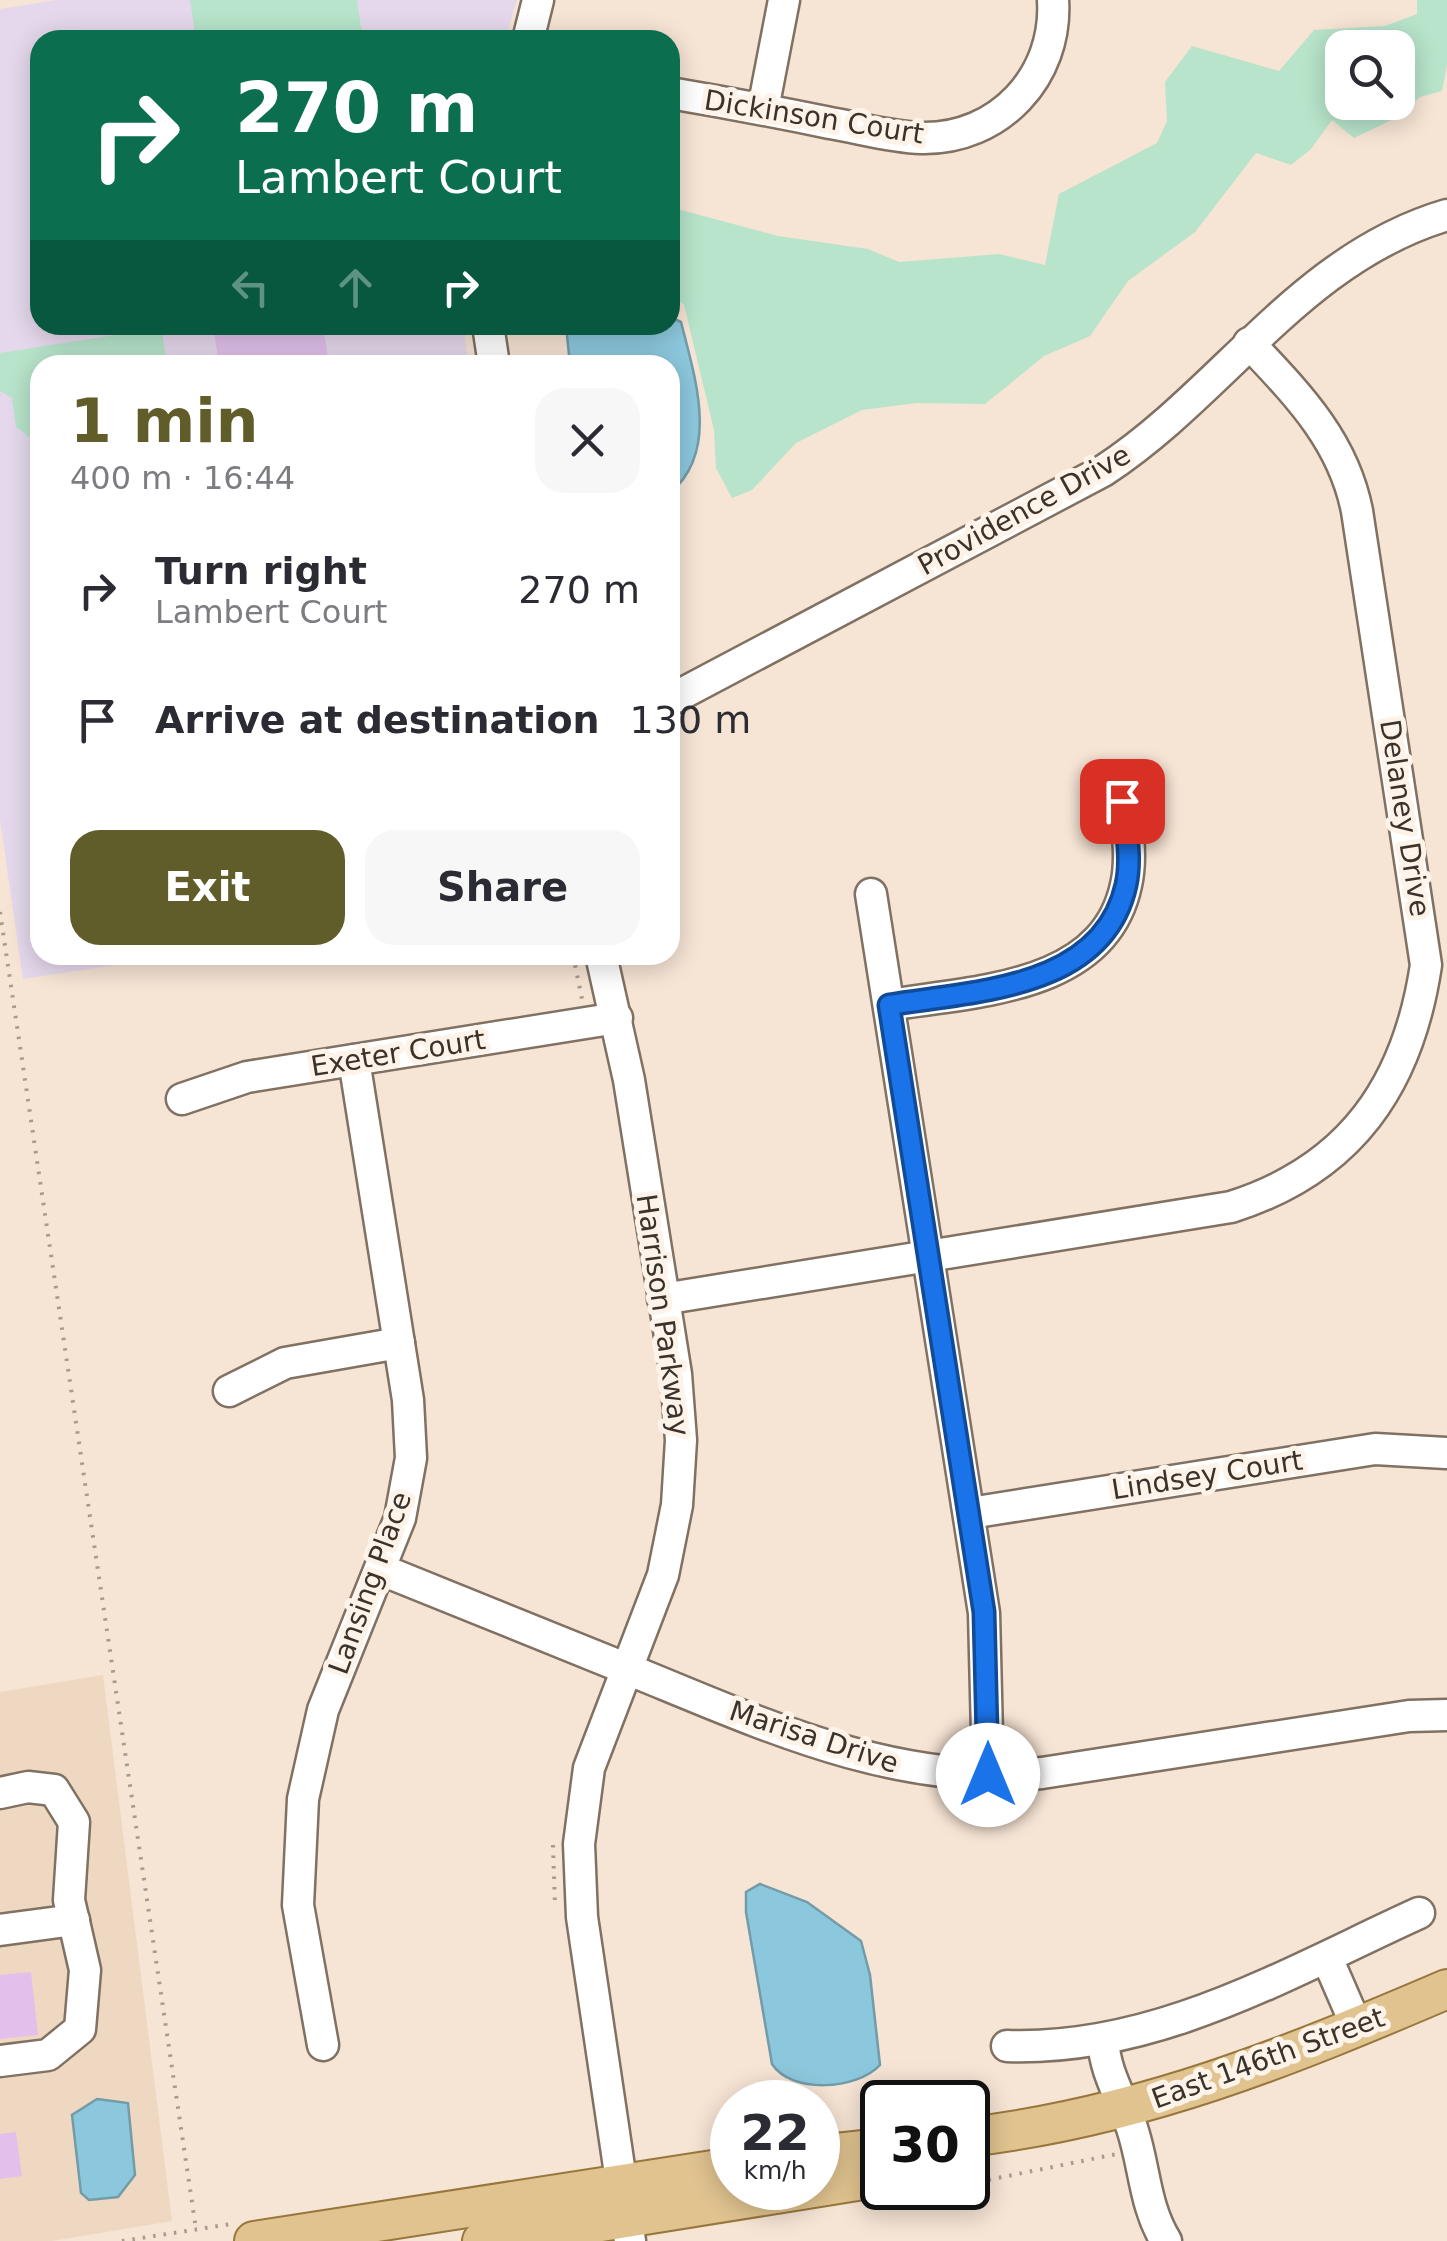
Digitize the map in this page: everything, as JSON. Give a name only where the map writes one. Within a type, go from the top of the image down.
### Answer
[{"type":"main road","name":"East 146th Street","points":[[990,2137],[1124,2130],[1220,2082],[1447,1989]]},
{"type":"main road","name":"East 146th Street","points":[[990,2159],[1042,2150],[1226,2103],[1447,2015]]},
{"type":"main road","points":[[482,2241],[628,2210],[710,2176]]},
{"type":"main road","points":[[254,2241],[628,2210],[860,2180]]},
{"type":"street","points":[[530,30],[538,0]]},
{"type":"street","points":[[763,109],[784,0]]},
{"type":"street","name":"Dickinson Court","points":[[680,94],[900,136],[962,133],[1011,106],[1034,80],[1050,47],[1052,0]]},
{"type":"street","name":"Providence Drive","points":[[680,695],[1103,471],[1162,428],[1288,305],[1340,266],[1447,214]]},
{"type":"street","name":"Delaney Drive","points":[[663,1299],[1210,1212],[1254,1200],[1297,1179],[1339,1149],[1383,1095],[1414,1030],[1436,965],[1353,492],[1320,422],[1249,343]]},
{"type":"street","points":[[889,1005],[1033,980],[1064,967],[1092,945],[1117,910],[1126,886],[1128,852],[1119,778]]},
{"type":"street","points":[[872,894],[988,1648],[988,1775]]},
{"type":"street","name":"Harrison Parkway","points":[[601,965],[603,1021],[663,1299],[680,1418],[677,1506],[654,1607],[590,1768],[582,1801],[582,1916],[628,2210]]},
{"type":"street","name":"Exeter Court","points":[[182,1099],[228,1080],[603,1021]]},
{"type":"street","name":"Lansing Place","points":[[323,2045],[298,1905],[302,1799],[323,1710],[400,1518],[411,1458],[399,1343],[354,1060]]},
{"type":"street","points":[[229,1391],[284,1363],[399,1343]]},
{"type":"street","name":"Lindsey Court","points":[[970,1513],[1376,1449],[1446,1453]]},
{"type":"street","name":"Marisa Drive","points":[[382,1570],[796,1737],[860,1757],[922,1770],[988,1775],[1042,1773],[1424,1714],[1447,1715]]},
{"type":"street","points":[[0,1792],[28,1786],[54,1790],[74,1822],[69,1900],[85,1970],[80,2029],[48,2055],[0,2061]]},
{"type":"street","points":[[1007,2046],[1103,2039],[1142,2031],[1231,2000],[1419,1913]]},
{"type":"street","points":[[0,1930],[74,1920]]},
{"type":"street","points":[[1327,1958],[1358,2028]]},
{"type":"street","points":[[1103,2039],[1107,2073],[1124,2130],[1152,2213],[1166,2241]]},
{"type":"path","points":[[0,912],[196,2229]]},
{"type":"path","points":[[575,965],[580,1004],[603,1021]]},
{"type":"path","points":[[554,1832],[556,1916]]},
{"type":"path","points":[[990,2176],[1124,2130]]},
{"type":"path","points":[[122,2241],[205,2228]]},
{"type":"shaded area","points":[[56,0],[517,0],[508,30],[30,30],[30,335],[464,335],[468,355],[30,355],[30,965],[115,965],[23,979],[0,819],[0,9]]},
{"type":"shaded area","points":[[103,1675],[172,2221],[52,2241],[0,2241],[0,1692]]},
{"type":"green space","points":[[190,0],[357,0],[362,30],[194,30]]},
{"type":"green space","points":[[1417,0],[1447,0],[1447,65],[1442,91],[1415,102],[1415,30],[1325,30],[1325,120],[1332,120],[1311,149],[1291,165],[1256,153],[1195,232],[1128,281],[1090,336],[1044,356],[985,404],[917,403],[862,410],[796,443],[752,490],[732,498],[716,468],[714,430],[680,302],[680,210],[778,236],[868,249],[899,262],[999,254],[1045,265],[1059,194],[1157,143],[1167,121],[1165,82],[1192,46],[1279,71],[1314,30],[1385,26],[1417,14]]},
{"type":"green space","points":[[1332,120],[1392,120],[1354,138]]},
{"type":"green space","points":[[115,335],[162,335],[166,355],[30,355],[30,438],[16,427],[12,398],[0,391],[0,353]]},
{"type":"water","points":[[681,322],[700,413],[695,456],[680,482],[680,355],[569,355],[567,335],[680,335]]},
{"type":"water","points":[[760,1884],[807,1902],[861,1941],[870,1975],[880,2065],[870,2073],[841,2084],[840,2080],[794,2080],[772,2064],[746,1892]]},
{"type":"water","points":[[97,2099],[128,2103],[135,2175],[118,2197],[89,2200],[81,2193],[72,2115]]},
{"type":"building","points":[[214,335],[324,335],[328,355],[218,355]]},
{"type":"building","points":[[31,1972],[38,2035],[0,2039],[0,1975]]},
{"type":"building","points":[[16,2132],[22,2176],[0,2179],[0,2134]]},
{"type":"route","points":[[988,1775],[988,1648],[984,1612],[889,1005],[1033,980],[1064,967],[1092,945],[1117,910],[1126,886],[1128,852],[1122,801]]}]
